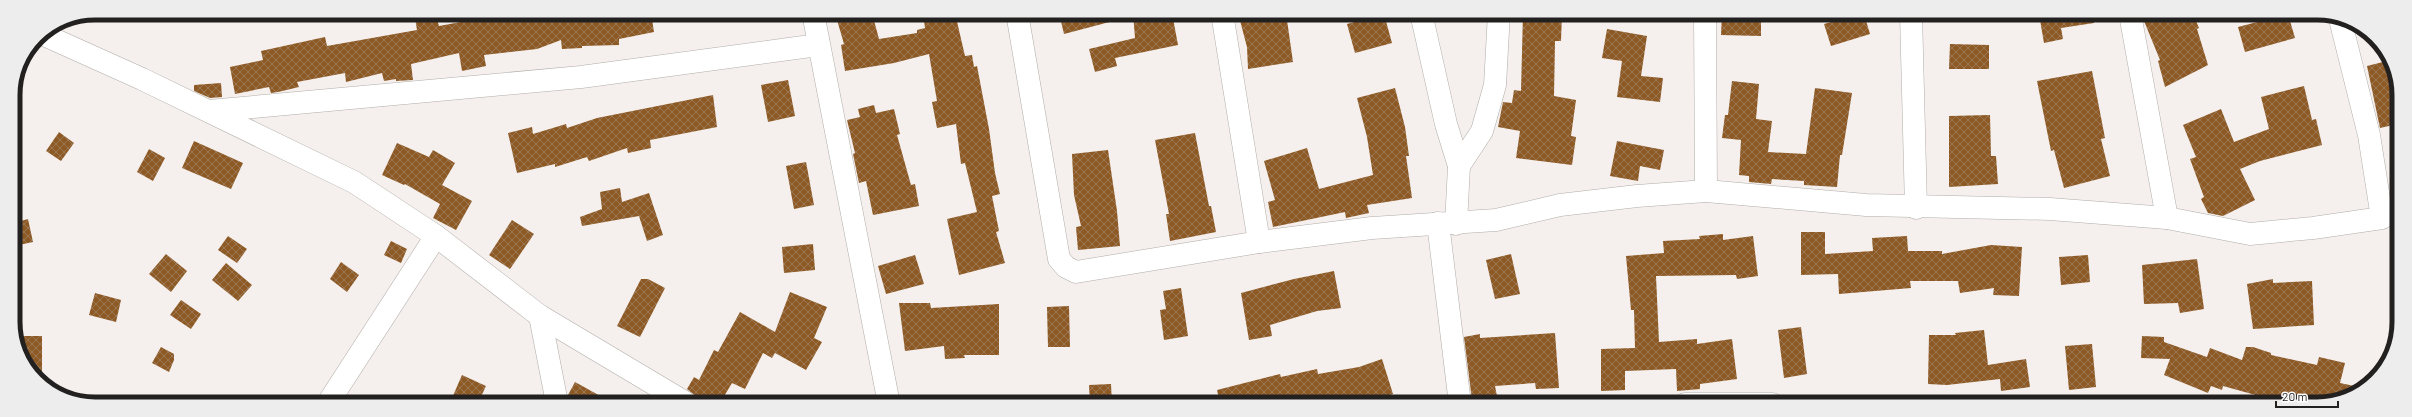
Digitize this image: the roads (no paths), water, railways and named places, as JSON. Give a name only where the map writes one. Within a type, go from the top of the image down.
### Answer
[{"type":"street","points":[[814,20],[888,397]]},
{"type":"street","points":[[1018,20],[1059,259],[1066,267],[1076,272],[1259,242],[1372,228],[1496,220],[1560,205],[1706,190],[1916,208],[2050,209],[2167,218],[2250,234],[2312,228],[2390,217],[2341,24]]},
{"type":"street","points":[[1223,20],[1259,242]]},
{"type":"street","points":[[1424,20],[1446,124],[1458,166]]},
{"type":"street","points":[[1459,397],[1447,223],[1458,166],[1482,131],[1495,85],[1499,20]]},
{"type":"street","points":[[1705,20],[1706,190]]},
{"type":"street","points":[[1911,20],[1916,208]]},
{"type":"street","points":[[2131,20],[2167,218]]},
{"type":"street","points":[[48,37],[209,111],[354,182],[436,236],[540,316],[674,397]]},
{"type":"street","points":[[209,111],[581,77],[818,45]]},
{"type":"street","points":[[332,397],[436,236]]},
{"type":"street","points":[[540,316],[556,397]]}]
